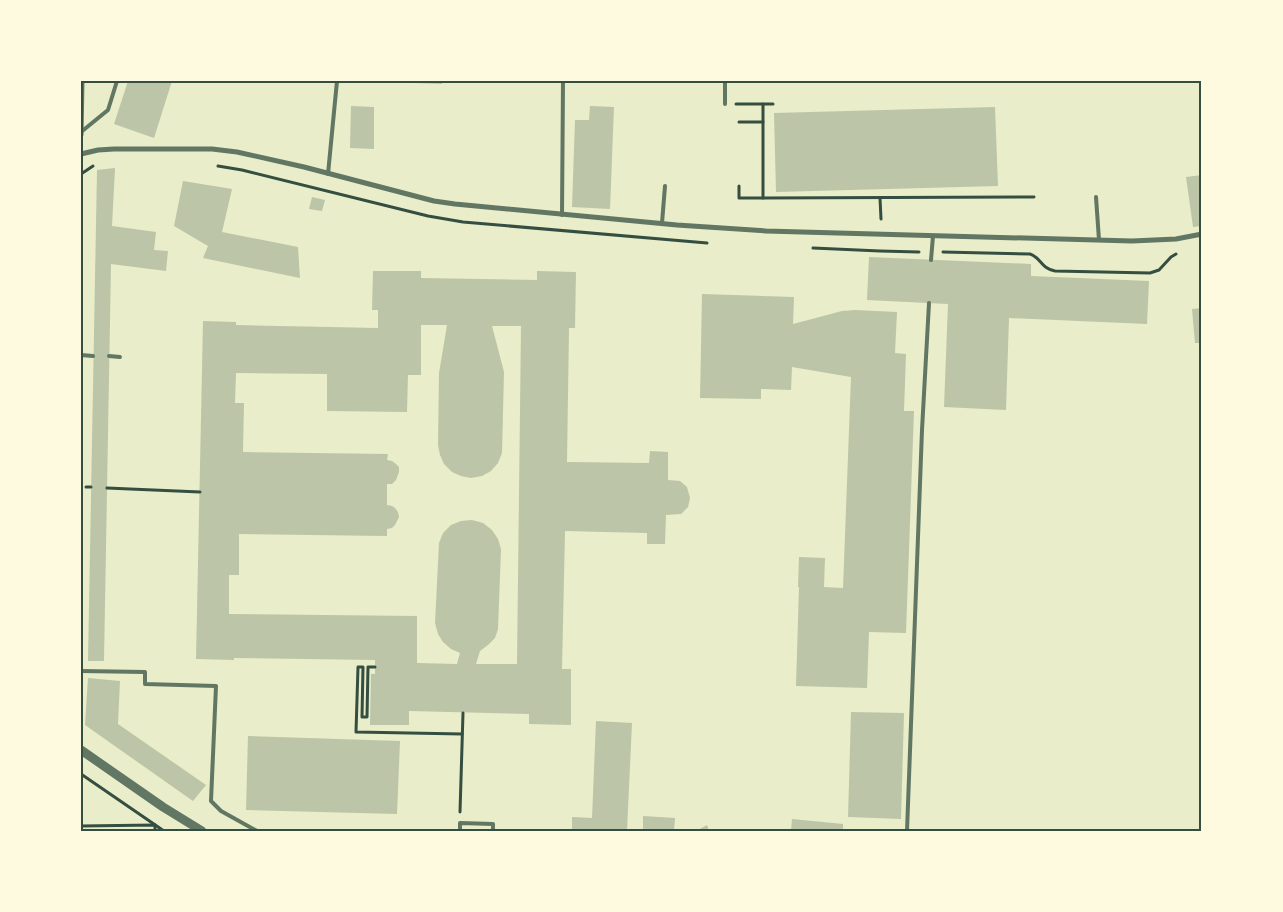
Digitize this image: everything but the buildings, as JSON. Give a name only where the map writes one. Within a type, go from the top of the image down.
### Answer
[{"type":"street","points":[[81,134],[82,81]]},
{"type":"street","points":[[81,154],[114,149],[212,149],[238,152],[434,201],[562,215],[766,231],[1099,240],[1155,240],[1202,234]]},
{"type":"street","points":[[81,750],[202,831]]},
{"type":"lane","points":[[81,134],[108,110],[118,81]]},
{"type":"lane","points":[[328,174],[337,81]]},
{"type":"lane","points":[[562,215],[563,81]]},
{"type":"lane","points":[[725,81],[725,104]]},
{"type":"lane","points":[[662,223],[665,186]]},
{"type":"lane","points":[[1096,197],[1099,240]]},
{"type":"lane","points":[[931,260],[933,236]]},
{"type":"lane","points":[[907,831],[922,430],[929,303]]},
{"type":"lane","points":[[81,355],[93,356]]},
{"type":"lane","points":[[110,356],[120,357]]},
{"type":"lane","points":[[81,671],[145,672],[145,684],[216,686],[211,801],[221,811],[260,831]]},
{"type":"lane","points":[[460,831],[460,822],[494,824],[493,831]]},
{"type":"path","points":[[735,104],[773,104]]},
{"type":"path","points":[[763,104],[763,198]]},
{"type":"path","points":[[739,122],[763,122]]},
{"type":"path","points":[[81,174],[93,166]]},
{"type":"path","points":[[739,186],[739,198],[1034,197]]},
{"type":"path","points":[[880,198],[881,219]]},
{"type":"path","points":[[665,240],[682,242]]},
{"type":"path","points":[[86,487],[91,487]]},
{"type":"path","points":[[107,488],[200,492]]},
{"type":"path","points":[[375,667],[368,667],[367,717],[362,717],[363,667],[358,667],[356,732],[462,734]]},
{"type":"path","points":[[460,822],[463,713]]},
{"type":"path","points":[[81,774],[164,831]]},
{"type":"path","points":[[81,826],[155,825]]},
{"type":"path","points":[[155,825],[155,831]]}]
